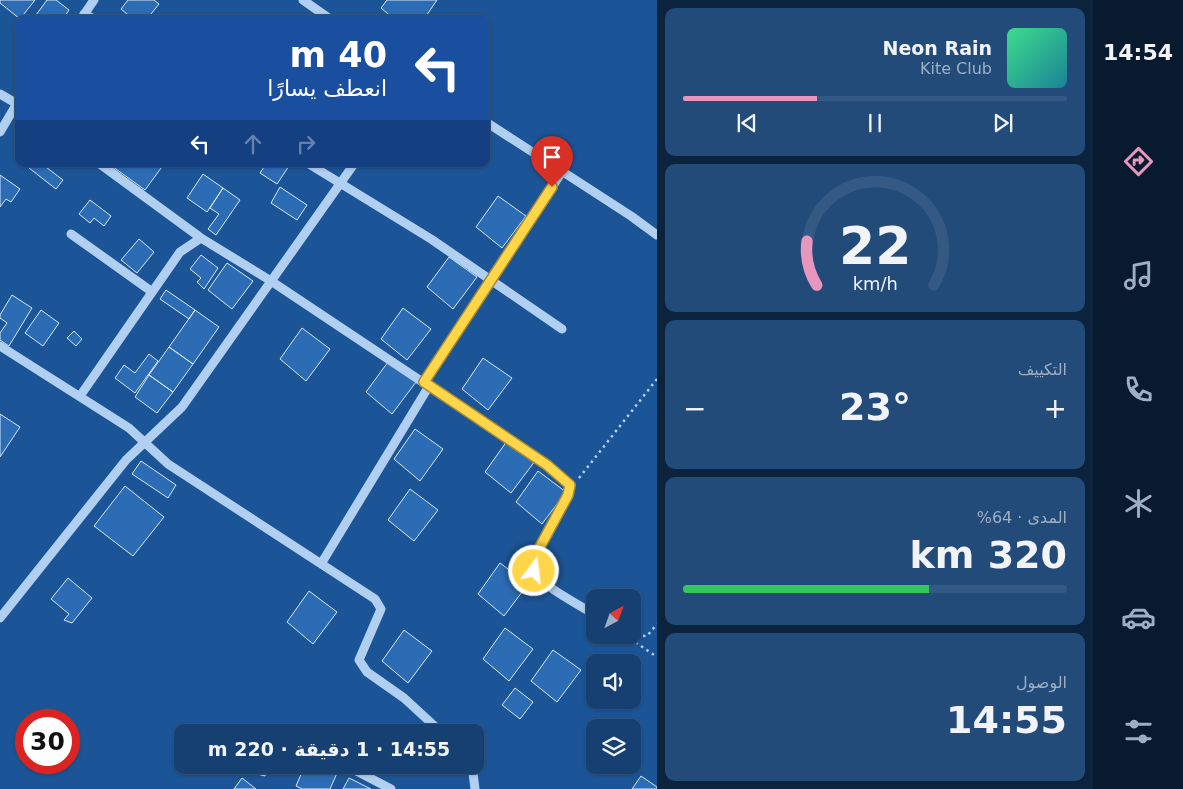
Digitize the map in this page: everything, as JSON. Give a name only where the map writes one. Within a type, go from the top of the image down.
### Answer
[{"type":"street","points":[[83,15],[94,0]]},
{"type":"street","points":[[303,0],[324,15]]},
{"type":"street","points":[[0,94],[15,102]]},
{"type":"street","points":[[0,132],[15,108]]},
{"type":"street","points":[[490,125],[657,235]]},
{"type":"street","points":[[104,167],[202,238],[271,280],[547,465],[570,485],[568,495],[534,558],[534,571],[541,580],[586,609]]},
{"type":"street","points":[[314,167],[431,239],[562,329]]},
{"type":"street","points":[[0,618],[126,460],[182,406],[352,167]]},
{"type":"street","points":[[321,564],[427,384],[562,172]]},
{"type":"street","points":[[71,234],[151,291]]},
{"type":"street","points":[[80,396],[151,291],[180,252],[202,238]]},
{"type":"street","points":[[0,346],[129,428],[168,464],[376,599],[381,609],[359,660],[367,672],[404,698],[432,724]]},
{"type":"street","points":[[362,774],[391,789]]},
{"type":"street","points":[[473,774],[475,789]]},
{"type":"path","points":[[570,485],[583,475],[657,379]]},
{"type":"path","points":[[641,636],[647,636],[657,624]]},
{"type":"path","points":[[638,644],[657,657]]},
{"type":"building","points":[[0,0],[35,0],[23,15],[15,15],[0,3]]},
{"type":"building","points":[[47,0],[56,0],[69,10],[66,15],[36,15]]},
{"type":"building","points":[[128,0],[154,0],[159,4],[150,15],[128,15],[121,9]]},
{"type":"building","points":[[387,0],[437,0],[427,15],[389,15],[381,8]]},
{"type":"building","points":[[46,167],[63,180],[56,189],[29,168]]},
{"type":"building","points":[[113,167],[162,167],[145,190]]},
{"type":"building","points":[[264,167],[288,167],[277,184],[260,173]]},
{"type":"building","points":[[203,174],[223,188],[207,212],[187,198]]},
{"type":"building","points":[[0,175],[20,189],[11,202],[6,199],[0,207]]},
{"type":"building","points":[[280,187],[307,205],[297,220],[271,203]]},
{"type":"building","points":[[223,188],[240,200],[216,235],[208,229],[219,214],[210,208]]},
{"type":"building","points":[[498,196],[526,216],[502,248],[476,227]]},
{"type":"building","points":[[90,200],[111,216],[104,226],[94,218],[90,223],[79,214]]},
{"type":"building","points":[[139,239],[154,252],[137,273],[121,260]]},
{"type":"building","points":[[201,255],[218,268],[204,289],[197,282],[201,278],[190,269]]},
{"type":"building","points":[[449,257],[477,277],[453,309],[427,287]]},
{"type":"building","points":[[227,263],[253,281],[232,309],[208,290]]},
{"type":"building","points":[[166,290],[195,310],[189,319],[160,299]]},
{"type":"building","points":[[12,295],[32,308],[9,346],[0,340],[0,333],[7,323],[0,318],[0,315]]},
{"type":"building","points":[[403,308],[431,329],[407,360],[381,339]]},
{"type":"building","points":[[41,310],[59,323],[43,346],[25,333]]},
{"type":"building","points":[[195,310],[219,327],[193,364],[169,347]]},
{"type":"building","points":[[302,328],[330,349],[306,381],[280,359]]},
{"type":"building","points":[[74,331],[82,339],[76,346],[67,338]]},
{"type":"building","points":[[169,347],[193,364],[173,392],[149,375]]},
{"type":"building","points":[[149,354],[158,361],[135,393],[115,378],[124,365],[135,373]]},
{"type":"building","points":[[483,358],[512,378],[488,410],[462,389]]},
{"type":"building","points":[[388,362],[416,382],[392,414],[366,392]]},
{"type":"building","points":[[149,375],[173,392],[157,413],[135,397]]},
{"type":"building","points":[[0,414],[20,427],[0,457]]},
{"type":"building","points":[[415,429],[443,449],[420,481],[394,459]]},
{"type":"building","points":[[507,441],[535,461],[511,493],[485,472]]},
{"type":"building","points":[[141,461],[176,485],[168,498],[132,474]]},
{"type":"building","points":[[538,471],[566,492],[542,524],[516,502]]},
{"type":"building","points":[[125,486],[164,517],[133,556],[94,526]]},
{"type":"building","points":[[410,489],[438,510],[414,541],[388,520]]},
{"type":"building","points":[[500,563],[528,584],[504,616],[478,594]]},
{"type":"building","points":[[68,578],[92,598],[72,623],[64,620],[69,614],[51,599]]},
{"type":"building","points":[[309,591],[337,612],[313,644],[287,622]]},
{"type":"building","points":[[505,628],[533,649],[509,681],[483,659]]},
{"type":"building","points":[[404,630],[432,651],[408,683],[382,661]]},
{"type":"building","points":[[553,650],[581,670],[557,702],[531,681]]},
{"type":"building","points":[[515,688],[533,702],[520,719],[502,705]]},
{"type":"building","points":[[301,774],[337,774],[330,789],[302,789],[296,786]]},
{"type":"building","points":[[641,776],[657,787],[657,789],[632,789]]},
{"type":"building","points":[[242,778],[256,789],[234,789]]},
{"type":"building","points":[[349,778],[371,789],[343,789]]},
{"type":"route","points":[[534,571],[534,558],[568,495],[570,485],[547,465],[424,382],[552,187]]}]
